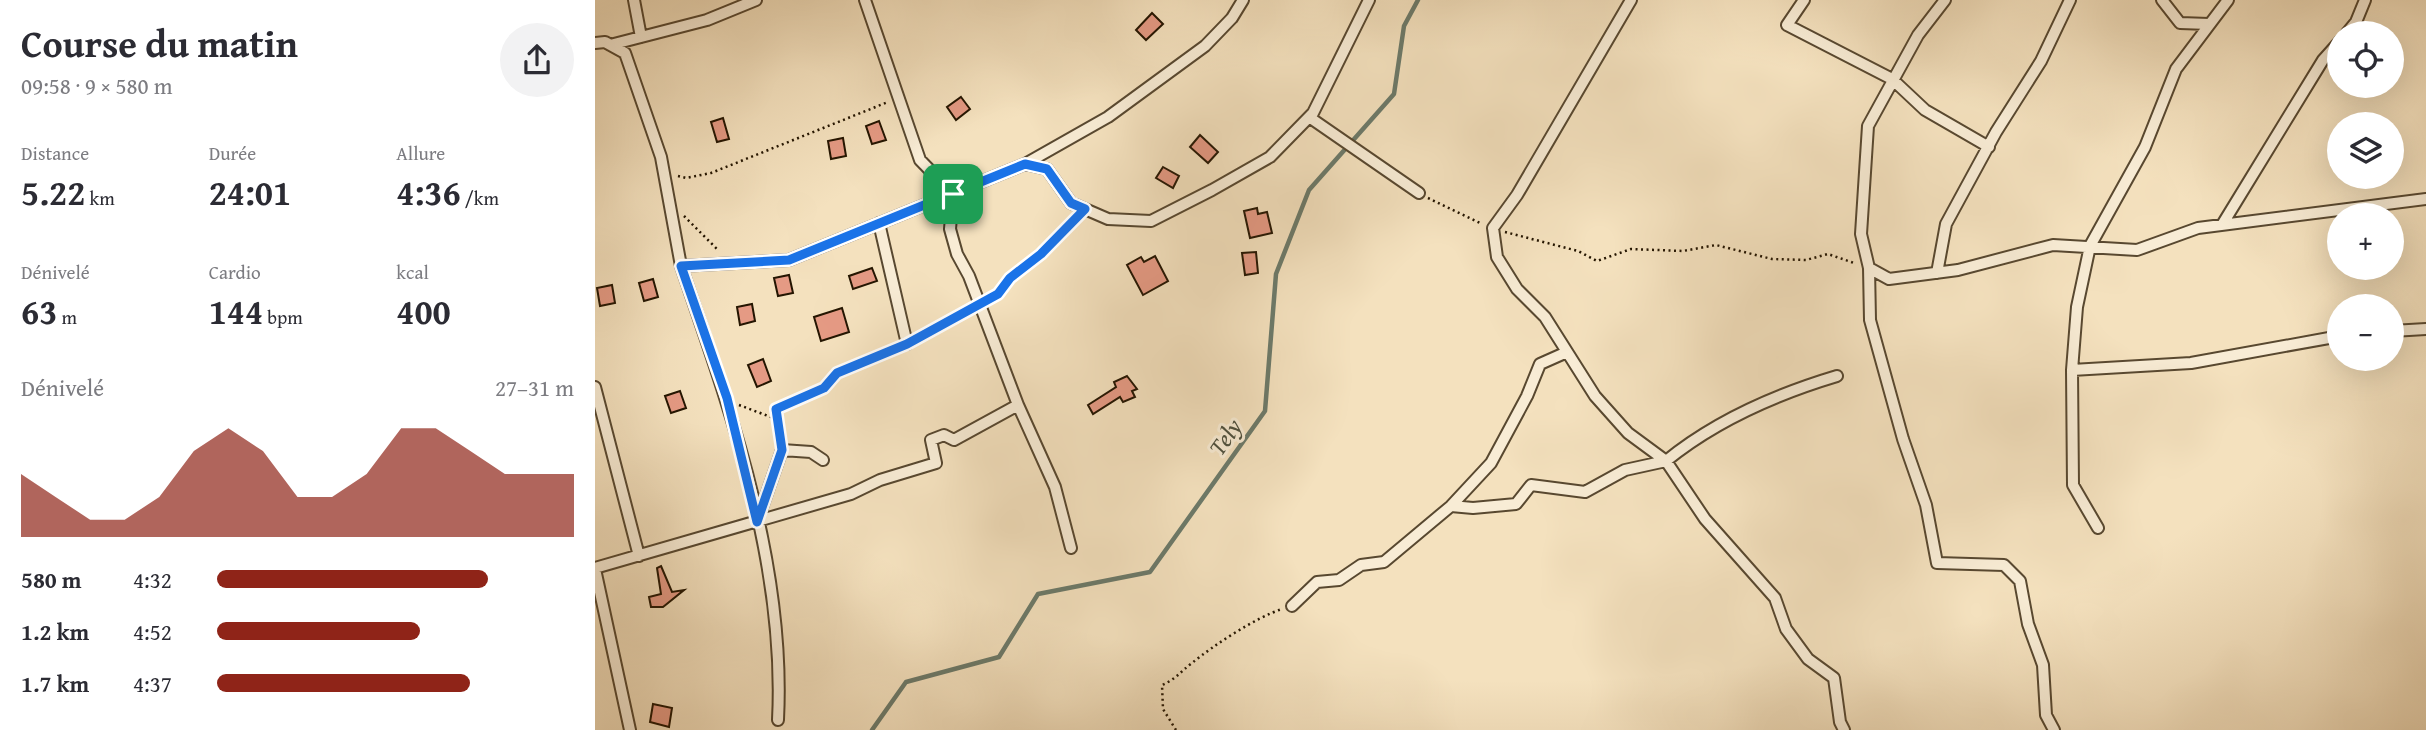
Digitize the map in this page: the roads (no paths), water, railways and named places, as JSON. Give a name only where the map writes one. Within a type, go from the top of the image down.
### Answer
[{"type":"street","points":[[634,0],[641,37]]},
{"type":"street","points":[[610,45],[707,20],[756,0]]},
{"type":"street","points":[[865,0],[920,160],[953,194],[950,229],[1018,405],[1055,487],[1071,548]]},
{"type":"street","points":[[681,266],[789,260],[1025,164],[1108,117],[1205,46],[1233,18],[1243,0]]},
{"type":"street","points":[[1025,164],[1047,169],[1071,203],[1108,219],[1151,221],[1270,157],[1309,117],[1369,0]]},
{"type":"street","points":[[1632,0],[1517,195],[1493,228],[1497,257],[1517,289],[1545,317],[1595,396],[1628,433],[1666,461],[1705,519],[1775,598],[1786,629],[1808,659],[1834,678],[1840,722],[1845,730]]},
{"type":"street","points":[[1804,0],[1787,25],[1892,79],[1925,110],[1989,147]]},
{"type":"street","points":[[1945,0],[1918,35],[1868,126],[1861,233],[1869,268],[1870,320],[1903,439],[1926,505],[1937,563],[2004,565],[2020,581],[2028,624],[2043,665],[2046,715],[2054,730]]},
{"type":"street","points":[[1937,273],[1946,224],[2041,61],[2070,0]]},
{"type":"street","points":[[2162,0],[2181,23],[2209,24]]},
{"type":"street","points":[[2098,528],[2073,485],[2072,370],[2077,307],[2090,246],[2145,147],[2176,69],[2228,0]]},
{"type":"street","points":[[2356,21],[2365,0]]},
{"type":"street","points":[[595,43],[610,45],[625,53],[663,167],[681,266],[727,398],[777,613],[779,720]]},
{"type":"street","points":[[2222,225],[2327,56]]},
{"type":"street","points":[[1309,117],[1419,193]]},
{"type":"street","points":[[1869,268],[1889,279],[1937,273],[2053,246],[2137,250],[2198,228],[2426,199]]},
{"type":"street","points":[[879,223],[907,344]]},
{"type":"street","points":[[2404,330],[2426,329]]},
{"type":"street","points":[[2072,370],[2191,363],[2327,338]]},
{"type":"street","points":[[1292,606],[1317,582],[1339,580],[1361,565],[1384,562],[1451,506],[1491,463],[1527,396],[1540,364],[1567,352]]},
{"type":"street","points":[[1451,506],[1473,508],[1516,503],[1531,485],[1585,492],[1625,470],[1666,461],[1693,439],[1726,421],[1805,386],[1837,376]]},
{"type":"street","points":[[595,387],[639,556]]},
{"type":"street","points":[[631,730],[595,568],[851,494],[880,480],[936,463],[931,440],[944,435],[954,440],[1018,405]]},
{"type":"street","points":[[757,522],[782,450],[811,453],[823,460]]},
{"type":"waterway","name":"Tely","points":[[872,730],[906,682],[999,657],[1038,594],[1150,572],[1265,411],[1276,274],[1309,190],[1394,94],[1404,26],[1418,0]]}]
